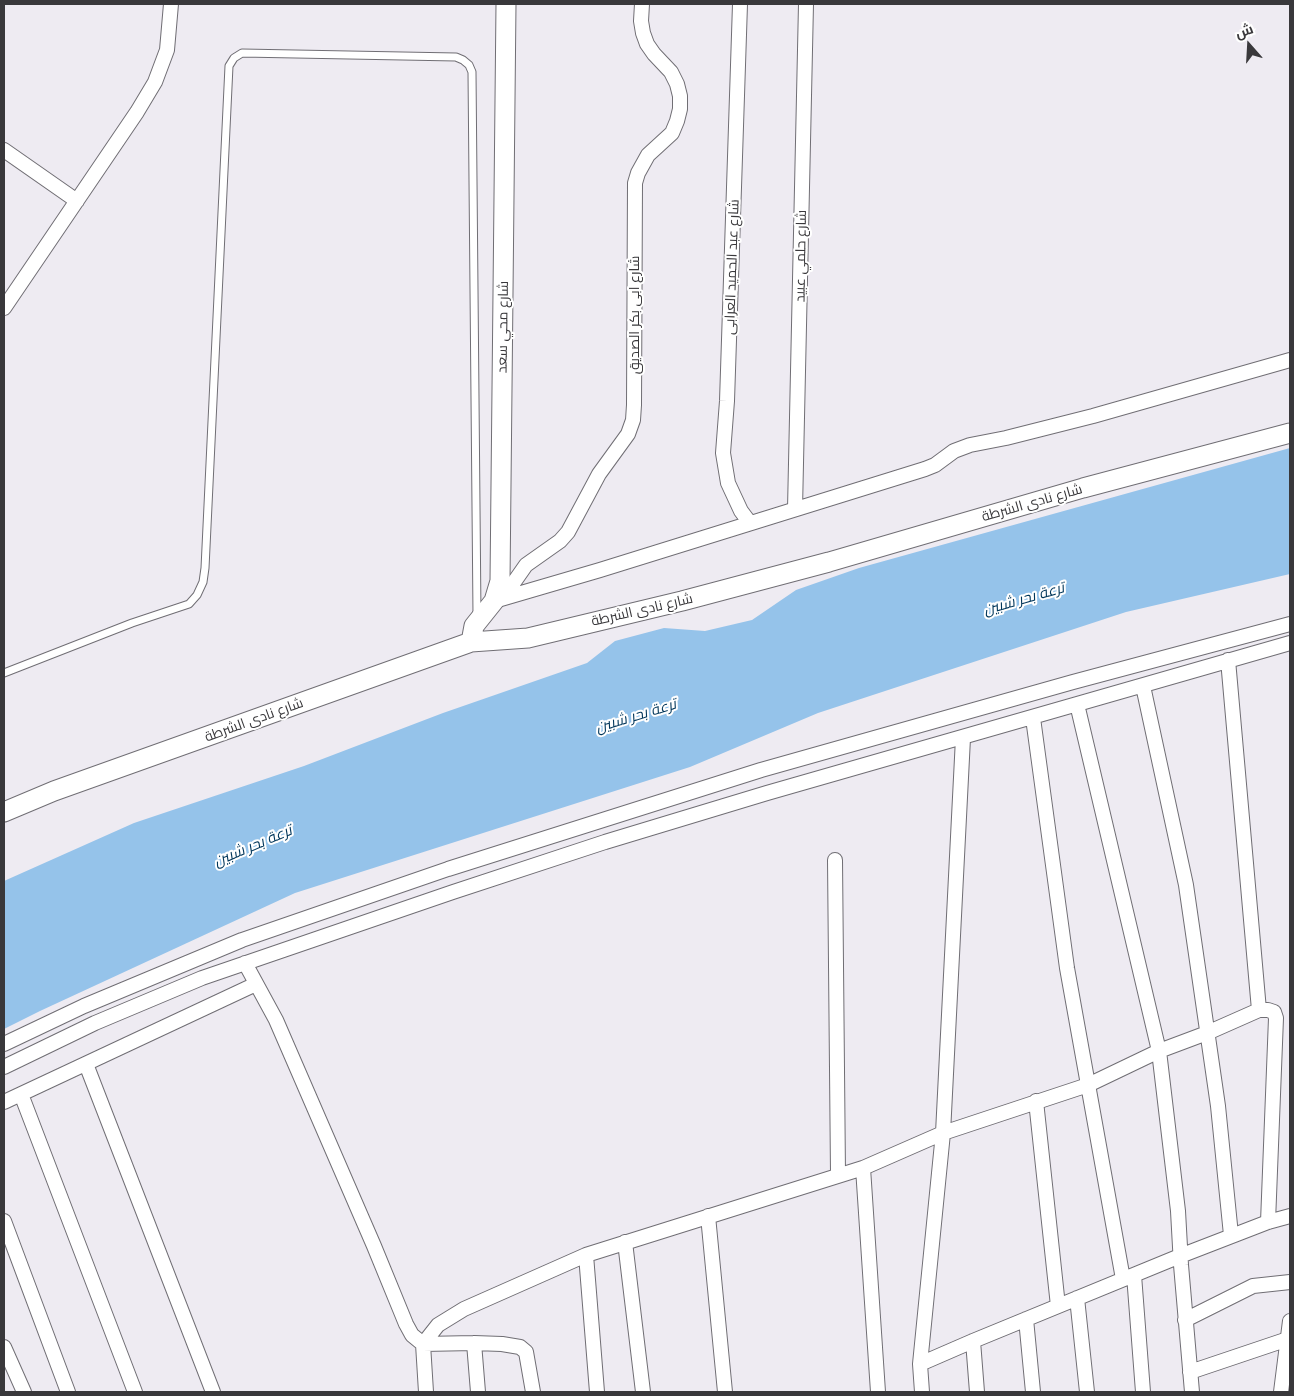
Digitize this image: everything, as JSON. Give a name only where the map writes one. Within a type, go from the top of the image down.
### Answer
[{"type":"main road","name":"شارع محي سعد","points":[[471,642],[477,621],[494,601],[500,581],[506,4]]},
{"type":"main road","name":"شارع نادى الشرطة","points":[[4,812],[54,791],[471,642],[528,638],[682,601],[830,562],[1083,488],[1290,433]]},
{"type":"street","points":[[4,308],[137,112],[155,82],[167,50],[171,4]]},
{"type":"street","name":"شارع ابى بكر الصديق","points":[[494,601],[512,585],[526,565],[560,541],[568,532],[600,474],[628,434],[632,420],[634,396],[636,183],[638,173],[645,159],[672,133],[680,109],[680,96],[677,84],[671,72],[647,44],[643,33],[641,21],[642,4]]},
{"type":"street","name":"شارع عبد الحميد العرابى","points":[[740,4],[727,401],[723,453],[728,483],[741,511],[750,523]]},
{"type":"street","name":"شارع حلمي عبيد","points":[[795,509],[806,4]]},
{"type":"street","points":[[4,150],[77,201]]},
{"type":"street","points":[[494,601],[925,469],[935,465],[954,451],[970,445],[1093,416],[1290,360]]},
{"type":"street","points":[[4,1044],[84,1006],[242,940],[448,869],[771,767],[1073,682],[1290,624]]},
{"type":"street","points":[[4,1067],[95,1023],[202,978],[452,892],[615,839],[767,793],[1290,643]]},
{"type":"street","points":[[1228,660],[1258,1010]]},
{"type":"street","points":[[1143,686],[1186,885],[1218,1106],[1232,1235]]},
{"type":"street","points":[[1077,704],[1159,1051],[1178,1211],[1192,1392]]},
{"type":"street","points":[[1033,718],[1067,968],[1088,1085],[1128,1277],[1143,1392]]},
{"type":"street","points":[[922,1392],[920,1364],[943,1134],[963,738]]},
{"type":"street","points":[[835,860],[838,1174]]},
{"type":"street","points":[[245,963],[280,1028],[412,1335],[423,1344],[474,1343],[520,1347],[526,1352],[533,1392]]},
{"type":"street","points":[[4,1102],[256,984]]},
{"type":"street","points":[[426,1392],[423,1344],[438,1325],[464,1309],[586,1255],[838,1174],[863,1168],[943,1134],[1088,1085],[1159,1051],[1207,1033],[1258,1010],[1274,1012],[1276,1024],[1268,1222]]},
{"type":"street","points":[[86,1064],[213,1392]]},
{"type":"street","points":[[21,1094],[134,1392]]},
{"type":"street","points":[[1036,1102],[1058,1306]]},
{"type":"street","points":[[863,1168],[878,1392]]},
{"type":"street","points":[[708,1216],[725,1392]]},
{"type":"street","points":[[920,1364],[1232,1235],[1290,1216]]},
{"type":"street","points":[[4,1221],[68,1392]]},
{"type":"street","points":[[626,1242],[643,1392]]},
{"type":"street","points":[[586,1255],[597,1392]]},
{"type":"street","points":[[1186,1320],[1253,1286],[1290,1282]]},
{"type":"street","points":[[1077,1298],[1086,1392]]},
{"type":"street","points":[[1026,1319],[1033,1392]]},
{"type":"street","points":[[1281,1392],[1290,1321]]},
{"type":"street","points":[[1190,1372],[1288,1339]]},
{"type":"street","points":[[973,1341],[977,1392]]},
{"type":"street","points":[[474,1343],[478,1392]]},
{"type":"street","points":[[4,1347],[24,1392]]},
{"type":"lane","points":[[4,673],[132,623],[189,604],[197,595],[203,582],[229,66],[234,58],[242,53],[456,57],[464,60],[472,72],[477,621]]},
{"type":"water","name":"ترعة بحر شبين","points":[[1290,448],[1290,574],[1126,612],[818,713],[690,767],[295,893],[4,1029],[4,881],[134,823],[304,766],[443,713],[587,663],[615,641],[664,628],[705,631],[752,620],[796,590],[859,568]]}]
